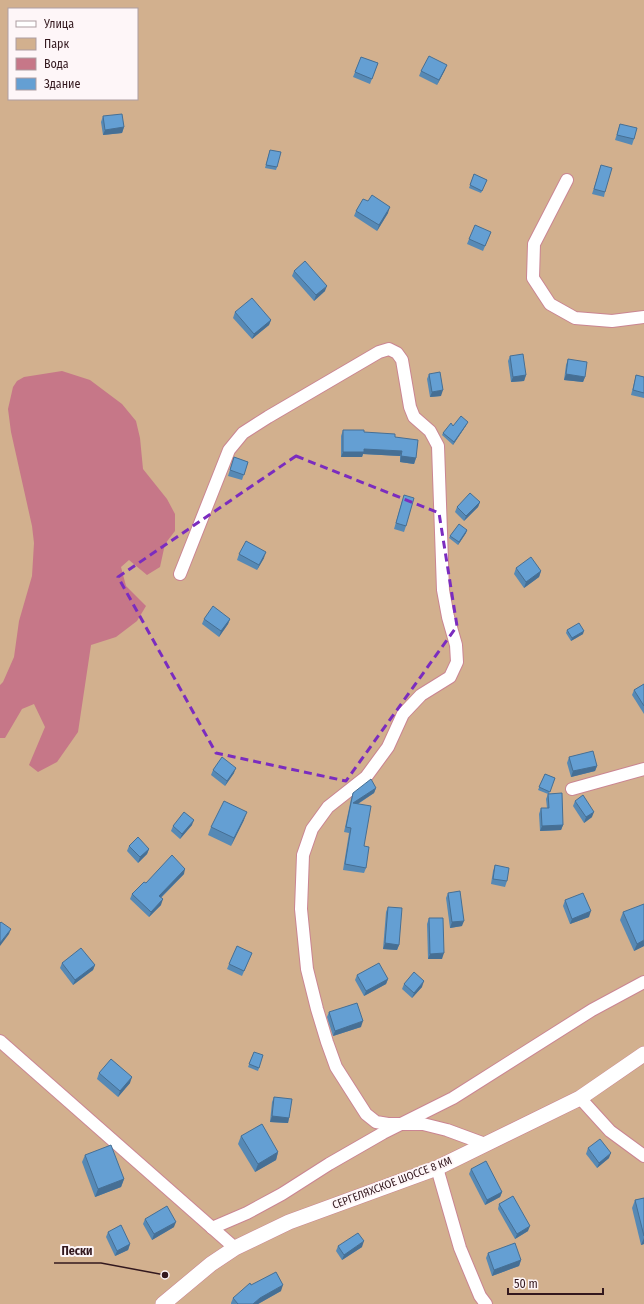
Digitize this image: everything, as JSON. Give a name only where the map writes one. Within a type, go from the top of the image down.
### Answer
[{"type":"main road","name":"СЕРГЕЛЯХСКОЕ ШОССЕ 8 КМ","points":[[164,1304],[211,1264],[235,1248],[289,1222],[437,1168],[580,1098],[644,1054]]},
{"type":"street","points":[[567,180],[534,244],[533,278],[550,304],[575,318],[612,321],[644,317]]},
{"type":"street","points":[[180,574],[229,450],[243,433],[379,352],[389,349],[397,353],[402,360],[410,407],[414,418],[430,431],[438,446],[443,590],[448,617],[456,645],[457,662],[450,677],[421,695],[403,714],[388,747],[366,777],[328,807],[312,829],[303,855],[301,909],[307,969],[319,1016],[336,1067],[366,1114],[376,1122],[423,1124],[447,1130],[486,1144]]},
{"type":"street","points":[[572,789],[644,769]]},
{"type":"street","points":[[212,1228],[247,1213],[282,1194],[335,1160],[383,1133],[453,1098],[592,1010],[644,982]]},
{"type":"street","points":[[0,1041],[235,1248]]},
{"type":"street","points":[[580,1098],[610,1131],[644,1156]]},
{"type":"street","points":[[437,1168],[460,1248],[480,1296],[486,1304]]},
{"type":"highlighted area","points":[[296,456],[439,513],[457,626],[346,781],[216,753],[118,577]]},
{"type":"green space","points":[[0,0],[644,0],[644,1304],[0,1304]]},
{"type":"water","points":[[62,371],[90,380],[122,404],[136,421],[140,438],[143,469],[167,499],[175,514],[175,531],[165,544],[160,567],[147,575],[129,560],[121,567],[126,586],[146,606],[137,621],[116,637],[91,645],[78,732],[57,762],[38,772],[29,765],[45,727],[34,704],[22,709],[5,738],[0,738],[0,685],[3,682],[14,657],[19,621],[32,576],[34,543],[32,526],[11,432],[8,409],[13,387],[17,381],[24,377]]},
{"type":"building","points":[[429,56],[447,65],[439,80],[421,71]]},
{"type":"building","points":[[361,57],[378,63],[372,79],[355,72]]},
{"type":"building","points":[[122,114],[124,127],[105,130],[103,116]]},
{"type":"building","points":[[620,124],[637,128],[634,139],[617,135]]},
{"type":"building","points":[[270,150],[281,152],[277,167],[266,165]]},
{"type":"building","points":[[601,165],[612,168],[605,192],[594,189]]},
{"type":"building","points":[[474,174],[487,180],[482,191],[470,185]]},
{"type":"building","points":[[372,195],[390,207],[379,225],[356,211],[363,199],[368,201]]},
{"type":"building","points":[[475,225],[491,232],[485,246],[469,239]]},
{"type":"building","points":[[305,261],[327,286],[316,295],[294,271]]},
{"type":"building","points":[[252,298],[271,320],[254,334],[235,312]]},
{"type":"building","points":[[523,354],[526,375],[513,377],[510,356]]},
{"type":"building","points":[[568,359],[587,362],[585,377],[566,374]]},
{"type":"building","points":[[440,372],[443,390],[432,392],[429,374]]},
{"type":"building","points":[[636,375],[644,377],[644,393],[633,390]]},
{"type":"building","points":[[461,416],[468,422],[454,442],[443,433],[451,423],[453,426]]},
{"type":"building","points":[[343,430],[364,430],[364,432],[395,434],[395,437],[418,440],[416,458],[401,456],[402,451],[364,449],[364,452],[343,452]]},
{"type":"building","points":[[234,457],[248,462],[244,475],[230,470]]},
{"type":"building","points":[[470,493],[480,502],[466,516],[457,507]]},
{"type":"building","points":[[404,495],[414,498],[406,526],[396,523]]},
{"type":"building","points":[[459,524],[467,530],[459,542],[450,536]]},
{"type":"building","points":[[246,541],[266,552],[259,565],[239,554]]},
{"type":"building","points":[[531,557],[541,571],[526,582],[516,568]]},
{"type":"building","points":[[213,606],[230,619],[221,631],[204,619]]},
{"type":"building","points":[[579,623],[584,631],[572,638],[567,630]]},
{"type":"building","points":[[644,684],[644,706],[634,690]]},
{"type":"building","points":[[593,751],[597,766],[573,771],[569,757]]},
{"type":"building","points":[[222,757],[236,768],[227,781],[213,770]]},
{"type":"building","points":[[545,774],[555,778],[550,792],[539,787]]},
{"type":"building","points":[[371,779],[376,788],[353,803],[371,806],[364,846],[369,847],[366,868],[345,864],[351,828],[346,827],[353,793]]},
{"type":"building","points":[[562,793],[563,825],[542,826],[541,808],[549,808],[548,794]]},
{"type":"building","points":[[583,795],[594,812],[586,817],[575,801]]},
{"type":"building","points":[[224,801],[247,812],[234,838],[211,827]]},
{"type":"building","points":[[184,812],[194,820],[182,834],[173,826]]},
{"type":"building","points":[[138,837],[149,849],[140,857],[129,846]]},
{"type":"building","points":[[172,855],[185,869],[159,896],[163,899],[151,912],[132,894],[144,882],[146,883]]},
{"type":"building","points":[[495,865],[509,868],[507,881],[493,879]]},
{"type":"building","points":[[460,891],[464,921],[452,922],[448,893]]},
{"type":"building","points":[[583,893],[591,911],[572,919],[565,900]]},
{"type":"building","points":[[644,904],[644,940],[637,944],[623,912]]},
{"type":"building","points":[[388,907],[402,908],[399,945],[385,943]]},
{"type":"building","points":[[429,918],[443,918],[444,953],[430,954]]},
{"type":"building","points":[[1,922],[11,929],[0,943],[0,923]]},
{"type":"building","points":[[237,946],[252,953],[244,971],[229,964]]},
{"type":"building","points":[[81,948],[95,965],[75,980],[62,963]]},
{"type":"building","points":[[379,963],[388,979],[366,991],[357,975]]},
{"type":"building","points":[[414,972],[424,981],[414,993],[404,984]]},
{"type":"building","points":[[357,1003],[363,1021],[335,1031],[329,1012]]},
{"type":"building","points":[[254,1052],[263,1055],[259,1068],[249,1064]]},
{"type":"building","points":[[111,1059],[132,1077],[120,1091],[99,1073]]},
{"type":"building","points":[[274,1097],[292,1099],[289,1118],[272,1116]]},
{"type":"building","points":[[262,1124],[278,1152],[258,1164],[241,1136]]},
{"type":"building","points":[[600,1139],[611,1153],[599,1163],[588,1148]]},
{"type":"building","points":[[111,1145],[124,1179],[98,1189],[85,1155]]},
{"type":"building","points":[[486,1161],[502,1192],[487,1200],[471,1169]]},
{"type":"building","points":[[513,1196],[530,1226],[517,1234],[499,1204]]},
{"type":"building","points":[[644,1198],[644,1236],[635,1200]]},
{"type":"building","points":[[167,1206],[176,1222],[154,1234],[145,1219]]},
{"type":"building","points":[[121,1225],[130,1244],[117,1251],[108,1232]]},
{"type":"building","points":[[358,1233],[364,1241],[344,1255],[338,1246]]},
{"type":"building","points":[[515,1243],[521,1260],[494,1270],[488,1253]]},
{"type":"building","points":[[276,1272],[283,1285],[260,1298],[253,1304],[238,1304],[233,1298],[250,1283],[251,1285]]},
{"type":"place","name":"Пески","points":[[165,1275]]}]
